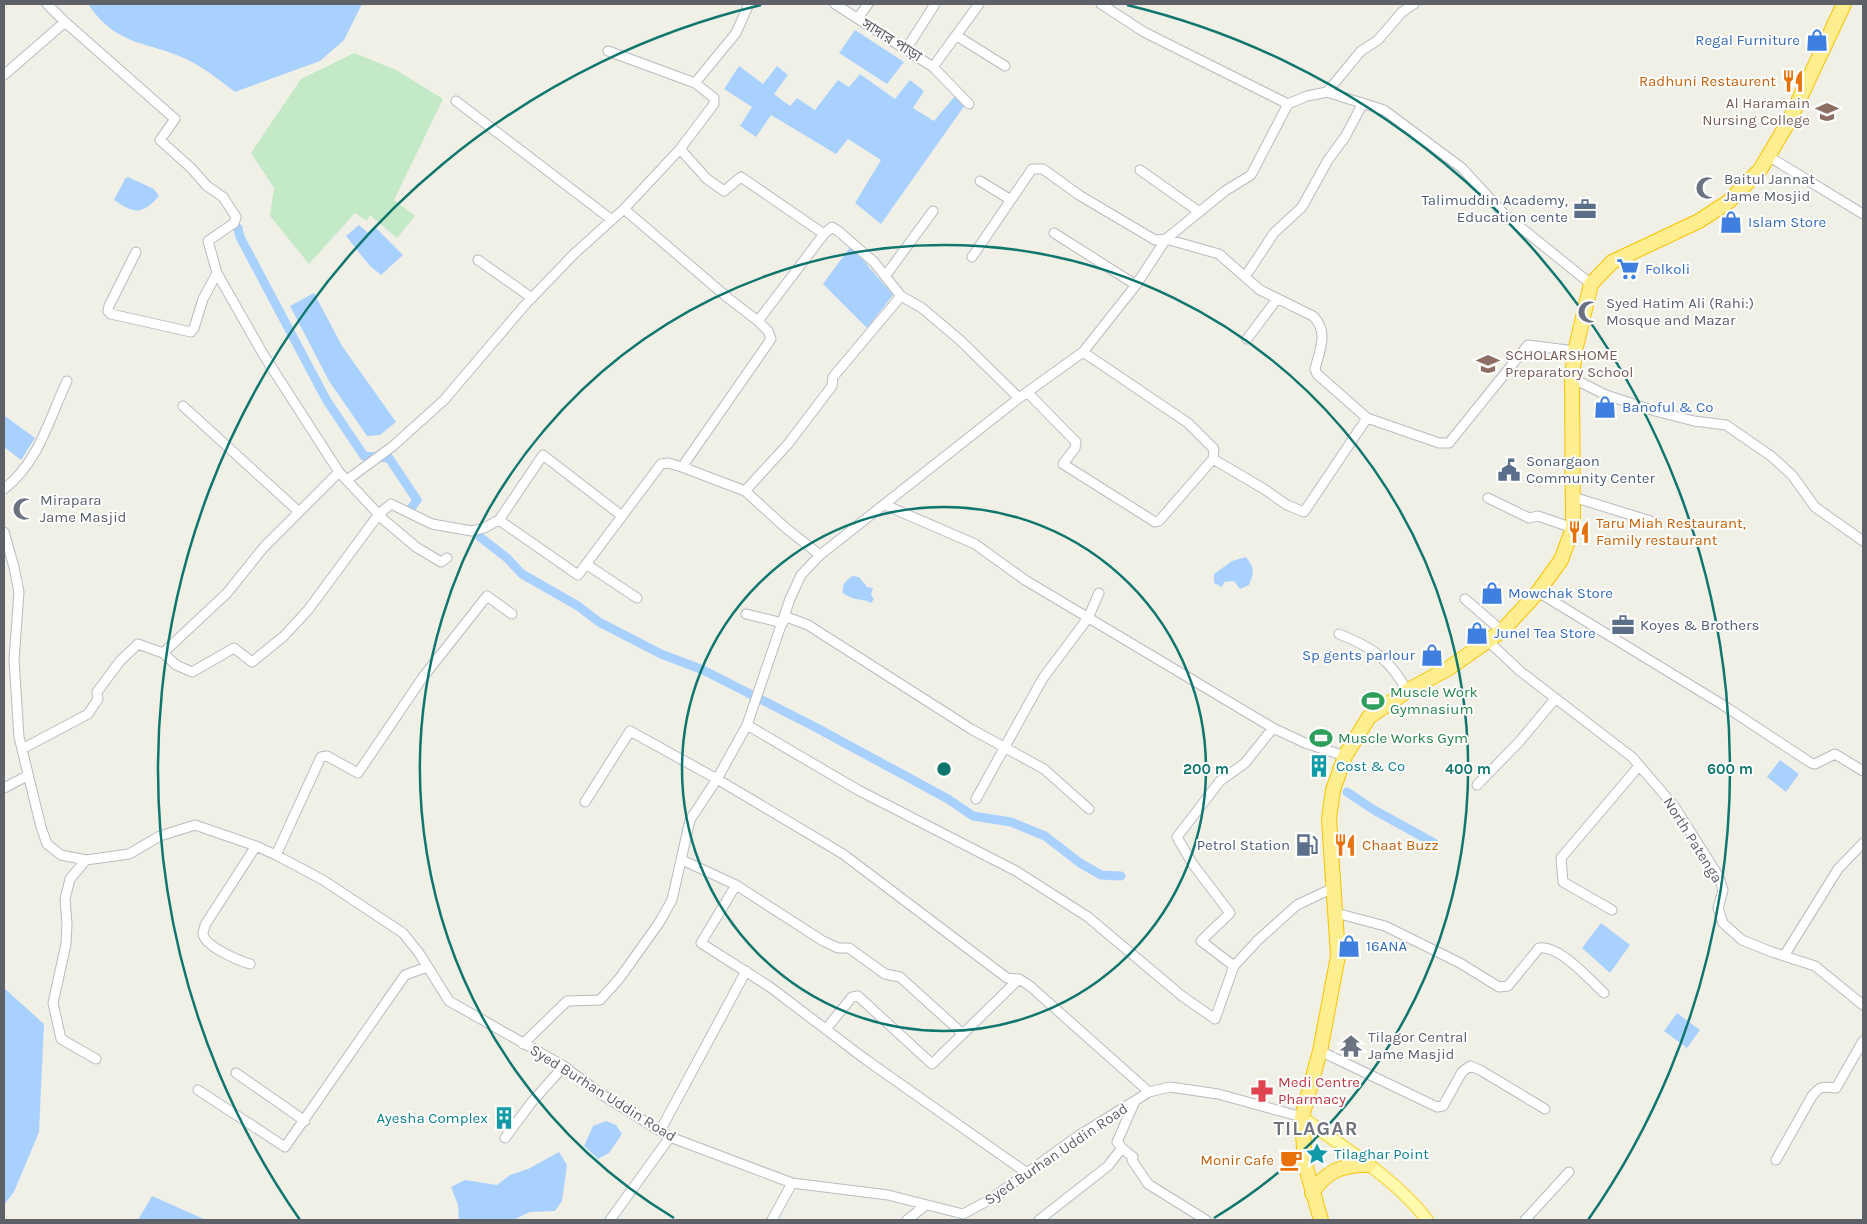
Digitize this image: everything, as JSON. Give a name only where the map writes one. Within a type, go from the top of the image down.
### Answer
[{"type":"highway","points":[[1321,1220],[1305,1164],[1302,1116],[1320,1051],[1338,956],[1336,913],[1332,888],[1329,819],[1334,790],[1344,756],[1369,717],[1407,691],[1449,668],[1502,631],[1538,592],[1562,560],[1573,528],[1572,378],[1575,351],[1591,284],[1612,262],[1699,221],[1728,202],[1760,170],[1789,121],[1844,4]]},
{"type":"highway","points":[[1312,1193],[1321,1178],[1341,1168],[1369,1165]]},
{"type":"main road","points":[[1302,1116],[1369,1165],[1415,1204],[1427,1220]]},
{"type":"street","points":[[47,4],[175,119],[160,140],[192,168],[207,186],[223,197],[236,217],[234,223],[208,241],[217,273],[263,354],[338,472],[379,514],[416,547],[441,562],[446,558]]},
{"type":"street","points":[[695,83],[736,33],[749,4]]},
{"type":"street","name":"সাদার পাড়া","points":[[835,4],[933,67],[979,4]]},
{"type":"street","points":[[858,18],[868,4]]},
{"type":"street","points":[[906,48],[935,4]]},
{"type":"street","points":[[1101,4],[1144,32],[1288,104]]},
{"type":"street","points":[[1327,92],[1362,51],[1378,40],[1402,12],[1414,4]]},
{"type":"street","points":[[4,75],[65,22]]},
{"type":"street","points":[[957,36],[1005,66]]},
{"type":"street","points":[[347,480],[393,446],[444,400],[532,298],[624,209],[680,149],[714,104],[714,98],[695,83],[608,51]]},
{"type":"street","points":[[933,67],[969,104]]},
{"type":"street","points":[[523,1044],[567,1001],[600,1000],[619,979],[668,908],[682,860],[690,820],[717,779],[747,725],[759,687],[801,575],[820,555],[885,506],[1019,398],[1083,352],[1136,285],[1166,239],[1198,211],[1251,175],[1288,104],[1307,96],[1327,92],[1384,110],[1462,168],[1504,214],[1591,284]]},
{"type":"street","points":[[456,101],[612,220]]},
{"type":"street","points":[[1245,277],[1274,232],[1288,217],[1295,214],[1312,191],[1363,103]]},
{"type":"street","points":[[680,149],[707,178],[724,191],[741,177],[824,234]]},
{"type":"street","points":[[1768,156],[1863,214]]},
{"type":"street","points":[[972,257],[1032,169],[1043,169],[1079,196],[1155,240],[1166,239],[1219,254],[1260,290],[1313,316],[1320,323],[1323,331],[1315,369],[1317,374],[1366,418],[1439,443],[1449,443],[1528,345],[1575,351]]},
{"type":"street","points":[[1140,170],[1198,211]]},
{"type":"street","points":[[980,181],[1011,200]]},
{"type":"street","points":[[624,209],[758,322],[768,331],[771,339],[682,467]]},
{"type":"street","points":[[886,274],[934,211]]},
{"type":"street","points":[[758,322],[824,234],[832,227],[886,274],[901,296],[922,308],[961,341],[1019,398]]},
{"type":"street","points":[[1054,233],[1136,285]]},
{"type":"street","points":[[136,252],[109,306],[108,311],[111,314],[191,332],[203,300],[217,273]]},
{"type":"street","points":[[478,260],[532,298]]},
{"type":"street","points":[[745,491],[788,444],[832,386],[833,377],[901,296]]},
{"type":"street","points":[[1246,339],[1278,299]]},
{"type":"street","points":[[1027,392],[1076,442],[1075,448],[1063,464],[1155,522],[1160,521],[1213,459],[1214,449],[1188,423],[1083,352]]},
{"type":"street","points":[[1572,378],[1606,395],[1655,411],[1694,421],[1726,425],[1772,456],[1792,474],[1815,507],[1863,541]]},
{"type":"street","points":[[4,489],[28,464],[42,441],[67,381]]},
{"type":"street","points":[[183,406],[298,511]]},
{"type":"street","points":[[1213,459],[1287,505],[1304,512],[1366,418]]},
{"type":"street","points":[[22,748],[88,714],[98,699],[97,692],[120,661],[138,644],[163,653],[176,665],[192,672],[234,648],[252,662],[284,636],[308,610],[379,514],[391,504],[432,524],[472,531],[484,528],[499,520],[543,455],[622,516]]},
{"type":"street","points":[[499,520],[578,575],[661,464],[668,463],[745,491],[787,529],[820,555]]},
{"type":"street","points":[[163,653],[227,593],[264,547],[338,472]]},
{"type":"street","points":[[1573,497],[1657,523]]},
{"type":"street","points":[[1488,498],[1529,518],[1538,516],[1573,528]]},
{"type":"street","points":[[885,506],[975,544],[1025,580],[1273,728],[1305,743],[1344,756]]},
{"type":"street","name":"Syed Burhan Uddin Road","points":[[4,532],[19,592],[14,660],[22,748],[27,776],[48,844],[61,855],[86,860],[129,854],[160,836],[196,825],[276,855],[323,880],[403,933],[449,1001],[563,1067],[604,1096],[670,1137],[792,1183],[888,1195],[963,1214],[991,1200],[1078,1136],[1149,1092],[1170,1087],[1218,1094],[1302,1116]]},
{"type":"street","points":[[586,564],[637,598]]},
{"type":"street","points":[[1538,592],[1723,705],[1811,763],[1815,764],[1835,754],[1863,771]]},
{"type":"street","points":[[976,799],[996,767],[1004,747],[1043,678],[1088,618],[1099,593]]},
{"type":"street","points":[[276,855],[321,757],[327,756],[358,773],[423,677],[487,596],[512,614]]},
{"type":"street","points":[[1464,599],[1502,631]]},
{"type":"street","points":[[746,614],[784,619],[808,625],[1004,747],[1044,769],[1089,809]]},
{"type":"street","points":[[1338,634],[1364,644],[1377,652],[1397,672],[1407,691]]},
{"type":"street","name":"North Patenga","points":[[1488,641],[1520,672],[1632,757],[1674,806],[1719,877],[1723,890],[1718,908],[1723,923],[1742,940],[1815,966],[1860,1003]]},
{"type":"street","points":[[1476,785],[1519,742],[1555,700]]},
{"type":"street","points":[[747,725],[858,790],[1016,871],[1088,917],[1215,1020],[1218,1017],[1234,966],[1258,940],[1297,905],[1332,888]]},
{"type":"street","points":[[1234,966],[1201,941],[1230,913],[1192,863],[1177,837],[1220,781],[1245,763],[1273,728]]},
{"type":"street","points":[[585,802],[630,731],[717,779],[843,854],[1007,978],[1019,979],[1030,986],[1149,1092]]},
{"type":"street","points":[[1612,910],[1563,882],[1561,858],[1639,766]]},
{"type":"street","points":[[4,788],[27,776]]},
{"type":"street","points":[[1784,956],[1838,870],[1863,843]]},
{"type":"street","points":[[250,964],[231,958],[205,939],[203,933],[205,925],[256,846]]},
{"type":"street","points":[[86,860],[70,879],[65,899],[68,924],[66,944],[53,1003],[61,1040],[96,1059]]},
{"type":"street","points":[[682,860],[736,885],[823,941],[838,948],[850,948],[885,974],[900,977],[963,1034]]},
{"type":"street","points":[[736,885],[701,942],[746,972],[1027,1173]]},
{"type":"street","points":[[1336,913],[1385,926],[1460,963],[1499,987],[1508,986],[1539,948],[1545,948],[1560,954],[1604,993]]},
{"type":"street","points":[[198,1090],[285,1147],[405,976],[427,967]]},
{"type":"street","points":[[660,1131],[746,972]]},
{"type":"street","points":[[826,1029],[855,995],[932,1064],[1019,979]]},
{"type":"street","points":[[1860,1003],[1863,992]]},
{"type":"street","points":[[1776,1160],[1812,1096],[1819,1088],[1826,1085],[1836,1088],[1863,1042]]},
{"type":"street","points":[[1320,1051],[1437,1107],[1443,1106],[1462,1072],[1470,1066],[1480,1070],[1545,1109]]},
{"type":"street","points":[[504,1138],[531,1102],[563,1067]]},
{"type":"street","points":[[236,1073],[305,1121]]},
{"type":"street","points":[[1135,1101],[1117,1142],[1133,1157],[1132,1160],[1148,1184],[1206,1220]]},
{"type":"street","points":[[610,1220],[670,1137]]},
{"type":"street","points":[[1039,1220],[1108,1166],[1122,1148]]},
{"type":"street","points":[[1525,1220],[1569,1172]]},
{"type":"street","points":[[772,1220],[792,1183]]},
{"type":"street","points":[[907,1220],[926,1205]]},
{"type":"green space","points":[[354,53],[396,70],[443,99],[394,200],[415,216],[397,238],[370,215],[367,221],[355,213],[309,264],[270,216],[274,188],[251,153],[301,79]]},
{"type":"water","points":[[88,4],[362,4],[344,40],[320,61],[235,92],[194,63],[124,37],[100,19]]},
{"type":"water","points":[[855,30],[904,62],[887,84],[839,53]]},
{"type":"water","points":[[739,66],[763,84],[777,66],[788,75],[774,94],[790,106],[797,98],[815,110],[838,80],[849,87],[860,74],[895,99],[910,80],[924,91],[913,108],[934,121],[955,96],[965,105],[881,224],[855,203],[881,160],[848,139],[836,154],[771,115],[756,137],[740,126],[752,107],[724,89]]},
{"type":"water","points":[[128,177],[154,189],[159,196],[148,207],[143,209],[133,210],[121,205],[114,200],[125,179]]},
{"type":"water","points":[[359,225],[368,233],[375,227],[403,255],[381,275],[369,265],[346,236]]},
{"type":"water","points":[[851,246],[893,295],[867,328],[823,284]]},
{"type":"water","points":[[314,293],[342,346],[396,422],[380,435],[367,436],[329,381],[290,306]]},
{"type":"water","points":[[5,416],[35,438],[21,460],[4,447]]},
{"type":"water","points":[[1246,557],[1253,571],[1249,585],[1240,589],[1234,581],[1224,582],[1222,587],[1214,583],[1214,574],[1232,561]]},
{"type":"water","points":[[853,576],[859,577],[867,587],[873,588],[871,595],[874,599],[871,603],[851,598],[843,593],[845,583]]},
{"type":"water","points":[[1780,760],[1799,774],[1786,792],[1767,777]]},
{"type":"water","points":[[1601,923],[1630,945],[1610,973],[1582,948]]},
{"type":"water","points":[[4,988],[44,1024],[39,1132],[14,1192],[4,1205]]},
{"type":"water","points":[[1677,1013],[1700,1030],[1687,1048],[1664,1031]]},
{"type":"water","points":[[606,1121],[616,1125],[622,1134],[609,1153],[598,1159],[584,1146],[593,1126]]},
{"type":"water","points":[[559,1152],[567,1165],[562,1201],[555,1211],[530,1212],[513,1220],[459,1220],[458,1205],[451,1187],[465,1180],[497,1185],[510,1175],[528,1169]]},
{"type":"water","points":[[152,1196],[206,1220],[138,1220]]},
{"type":"waterway","points":[[238,228],[240,237],[327,401],[364,456],[389,458],[417,500],[412,507]]},
{"type":"waterway","points":[[480,537],[507,558],[522,574],[578,606],[599,622],[661,654],[703,670],[815,727],[948,799],[973,816],[1011,822],[1045,836],[1080,863],[1101,875],[1121,876]]},
{"type":"waterway","points":[[1347,792],[1374,810],[1434,843]]},
{"type":"place","name":"Regal Furniture","points":[[1817,40]]},
{"type":"place","name":"Radhuni Restaurent","points":[[1793,81]]},
{"type":"place","name":"Al Haramain Nursing College","points":[[1827,112]]},
{"type":"place","name":"Baitul Jannat Jame Mosjid","points":[[1707,188]]},
{"type":"place","name":"Talimuddin Academy, Education cente","points":[[1585,209]]},
{"type":"place","name":"Islam Store","points":[[1731,222]]},
{"type":"place","name":"Folkoli","points":[[1628,269]]},
{"type":"place","name":"Syed Hatim Ali (Rahi:) Mosque and Mazar","points":[[1589,312]]},
{"type":"place","name":"SCHOLARSHOME Preparatory School","points":[[1488,364]]},
{"type":"place","name":"Banoful & Co","points":[[1605,407]]},
{"type":"place","name":"Sonargaon Community Center","points":[[1509,470]]},
{"type":"place","name":"Mirapara Jame Masjid","points":[[24,509]]},
{"type":"place","name":"Taru Miah Restaurant, Family restaurant","points":[[1579,532]]},
{"type":"place","name":"Mowchak Store","points":[[1492,593]]},
{"type":"place","name":"Koyes & Brothers","points":[[1623,625]]},
{"type":"place","name":"Junel Tea Store","points":[[1477,633]]},
{"type":"place","name":"Sp gents parlour","points":[[1432,655]]},
{"type":"place","name":"Muscle Work Gymnasium","points":[[1373,701]]},
{"type":"place","name":"Muscle Works Gym","points":[[1321,738]]},
{"type":"place","name":"Cost & Co","points":[[1319,766]]},
{"type":"place","name":"Petrol Station","points":[[1307,845]]},
{"type":"place","name":"Chaat Buzz","points":[[1345,845]]},
{"type":"place","name":"16ANA","points":[[1349,946]]},
{"type":"place","name":"Tilagor Central Jame Masjid","points":[[1351,1046]]},
{"type":"place","name":"Medi Centre Pharmacy","points":[[1262,1091]]},
{"type":"place","name":"Ayesha Complex","points":[[504,1118]]},
{"type":"place","name":"Tilaghar Point","points":[[1317,1154]]},
{"type":"place","name":"Monir Cafe","points":[[1291,1160]]},
{"type":"district","name":"TILAGAR","points":[[1316,1128]]}]
